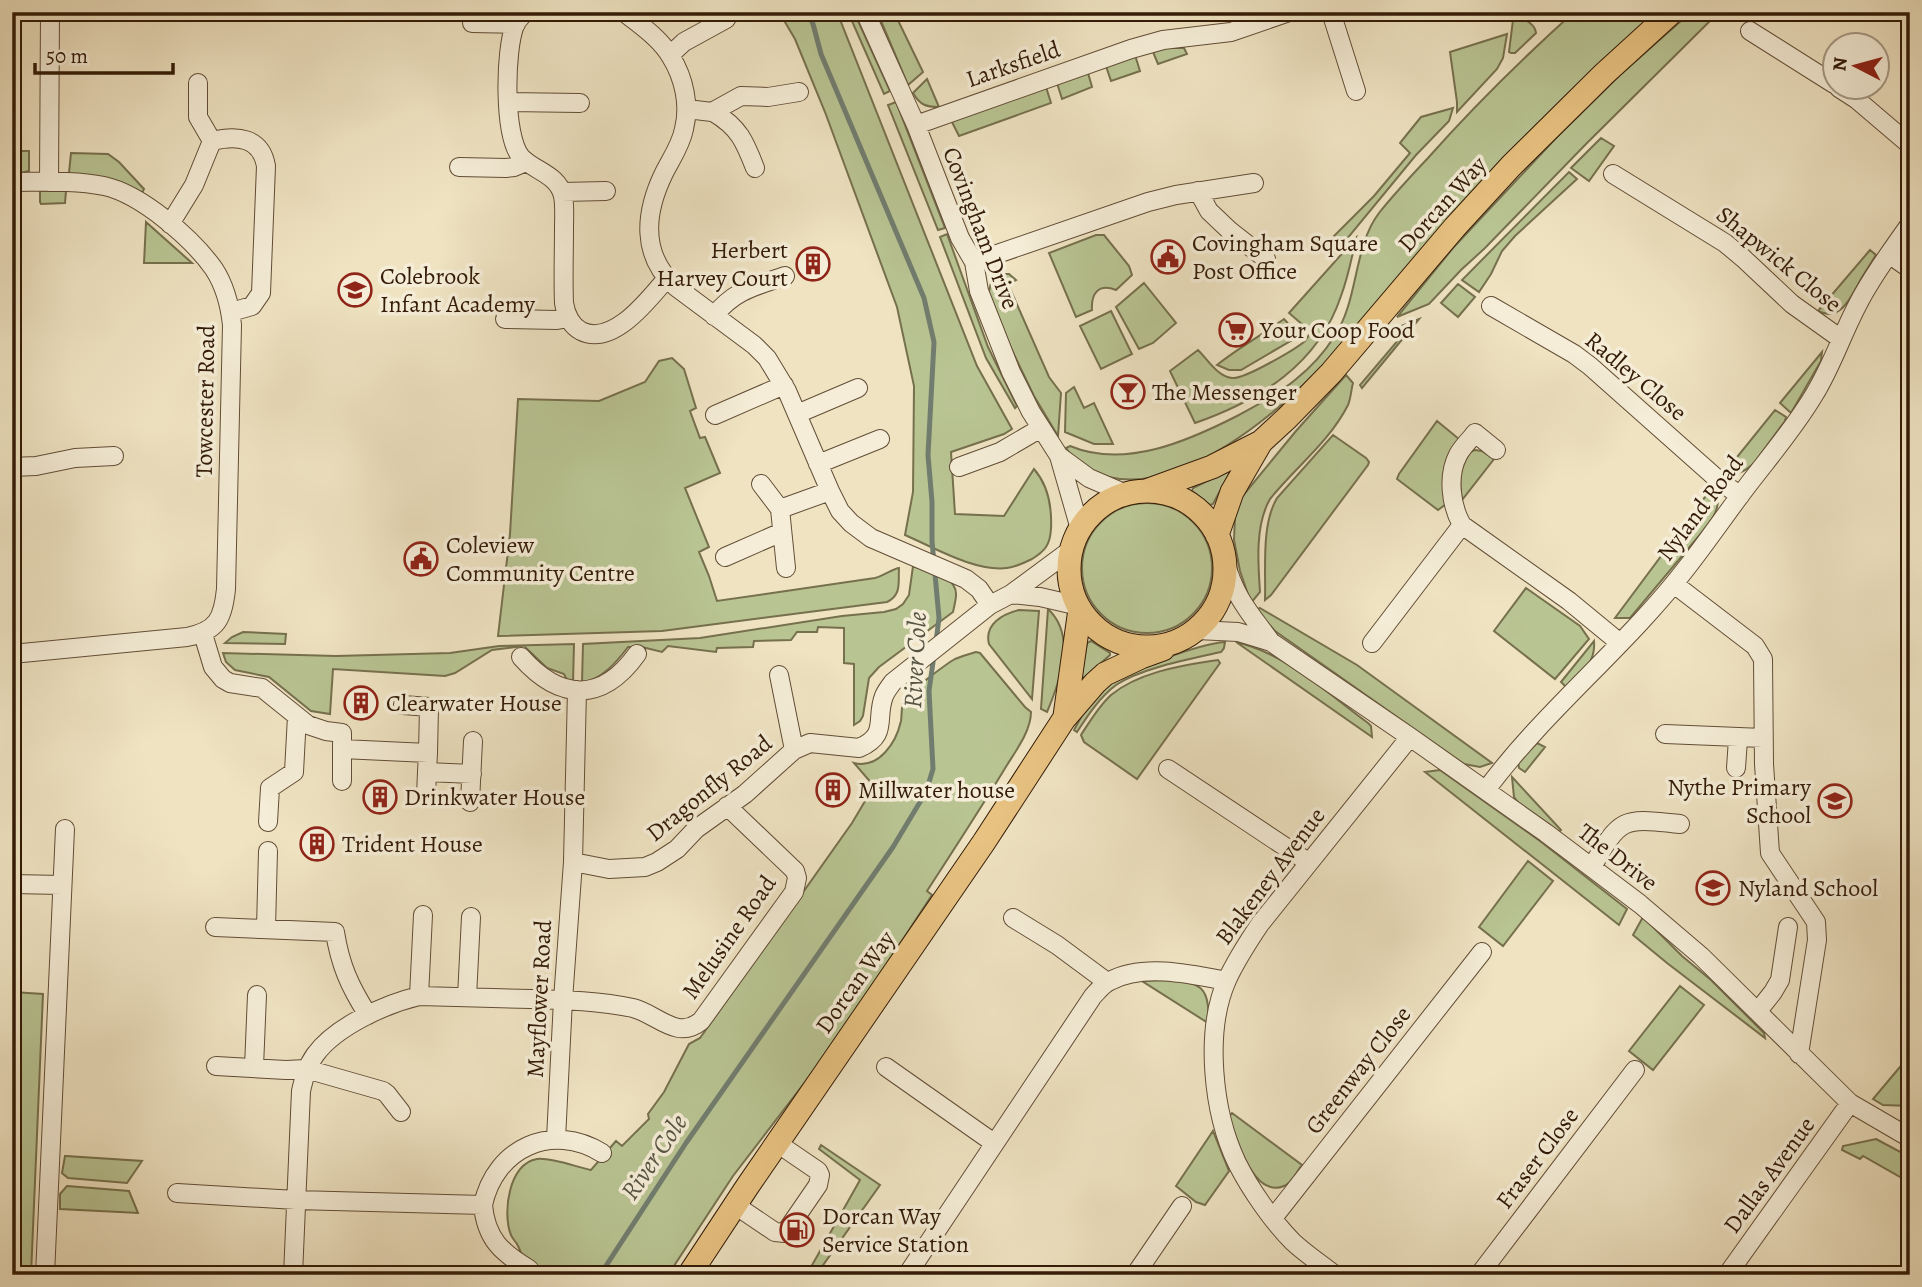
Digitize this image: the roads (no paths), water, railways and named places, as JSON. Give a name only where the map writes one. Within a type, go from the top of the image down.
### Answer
[{"type":"main road","name":"Dorcan Way","points":[[1217,535],[1232,492],[1261,442],[1324,381],[1455,227],[1511,166],[1604,74],[1672,12]]},
{"type":"main road","name":"Dorcan Way","points":[[1136,492],[1191,476],[1261,442]]},
{"type":"main road","points":[[1136,492],[1172,495],[1192,505],[1204,515],[1217,535],[1225,561],[1225,578],[1209,617],[1184,640],[1163,649],[1137,647],[1109,637],[1094,626],[1079,608],[1069,576],[1069,558],[1076,539],[1101,506],[1136,492]]},
{"type":"main road","name":"Dorcan Way","points":[[1064,719],[1079,608]]},
{"type":"main road","name":"Dorcan Way","points":[[689,1275],[984,842],[1064,719],[1105,674],[1163,649]]},
{"type":"street","points":[[49,182],[50,12]]},
{"type":"street","points":[[624,12],[652,33],[670,55],[681,80],[687,109],[684,132],[655,192],[648,222],[653,251],[667,278],[754,345],[766,358],[784,385],[830,491],[841,511],[859,531],[973,584],[990,605]]},
{"type":"street","points":[[670,55],[684,42],[726,19],[730,12]]},
{"type":"street","name":"Covingham Drive","points":[[865,12],[916,125],[960,238],[974,262],[979,291],[1006,361],[1022,396],[1059,456],[1076,539]]},
{"type":"street","name":"Larksfield","points":[[916,125],[1131,49],[1163,40],[1231,32],[1289,12]]},
{"type":"street","points":[[1331,12],[1356,91]]},
{"type":"street","points":[[472,23],[520,18],[508,65],[508,117],[513,144],[521,157],[549,175],[562,192],[564,303],[568,318],[576,327],[587,333],[607,332],[624,323],[639,310],[667,278]]},
{"type":"street","points":[[1750,31],[1820,75]]},
{"type":"street","points":[[198,83],[198,117],[212,141]]},
{"type":"street","points":[[687,109],[707,113],[741,96],[775,96],[799,92]]},
{"type":"street","points":[[508,102],[580,103]]},
{"type":"street","points":[[1860,102],[1910,145]]},
{"type":"street","points":[[713,112],[731,123],[743,138],[755,168]]},
{"type":"street","points":[[170,224],[194,185],[212,141],[233,139],[252,142],[261,152],[266,166],[261,293],[252,306],[231,312]]},
{"type":"street","points":[[459,167],[506,168],[526,162]]},
{"type":"street","name":"Shapwick Close","points":[[1613,174],[1725,243],[1792,304],[1841,339]]},
{"type":"street","name":"Towcester Road","points":[[12,182],[87,183],[120,191],[142,202],[170,224],[215,270],[225,290],[232,325],[225,597],[220,616],[212,627],[202,634]]},
{"type":"street","points":[[974,262],[1121,210],[1176,195],[1254,183]]},
{"type":"street","points":[[562,192],[606,191]]},
{"type":"street","points":[[1198,191],[1209,211],[1266,259]]},
{"type":"street","name":"Nyland Road","points":[[1486,790],[1503,767],[1674,584],[1800,416],[1821,383],[1858,303],[1910,224]]},
{"type":"street","points":[[1889,254],[1910,269]]},
{"type":"street","points":[[714,316],[739,292],[785,276]]},
{"type":"street","name":"Radley Close","points":[[1491,306],[1582,360],[1740,496]]},
{"type":"street","points":[[505,319],[568,318]]},
{"type":"street","points":[[715,415],[784,385]]},
{"type":"street","points":[[797,414],[858,388]]},
{"type":"street","points":[[959,467],[1000,452],[1041,428]]},
{"type":"street","points":[[1496,450],[1475,433],[1459,453],[1455,462],[1452,493],[1462,525],[1569,601],[1620,643]]},
{"type":"street","points":[[818,464],[880,439]]},
{"type":"street","points":[[12,467],[36,466],[75,458],[114,456]]},
{"type":"street","name":"Covingham Drive","points":[[1059,456],[1090,478],[1136,492]]},
{"type":"street","points":[[761,484],[780,509],[786,568]]},
{"type":"street","points":[[780,509],[830,491]]},
{"type":"street","points":[[1372,643],[1462,525]]},
{"type":"street","points":[[725,557],[782,533]]},
{"type":"street","name":"Dragonfly Road","points":[[573,862],[609,869],[645,867],[677,849],[702,824],[761,780],[794,750],[810,743],[859,748],[874,741],[880,727],[883,698],[893,682],[990,605],[1011,594],[1076,539]]},
{"type":"street","name":"The Drive","points":[[1225,561],[1239,598],[1271,642]]},
{"type":"street","points":[[1674,584],[1755,646],[1763,659],[1763,738],[1770,853],[1816,922],[1817,940],[1799,1054]]},
{"type":"street","points":[[1011,594],[1040,597],[1079,608]]},
{"type":"street","name":"The Drive","points":[[1197,630],[1238,632],[1271,642],[1486,790],[1640,904],[1701,956],[1850,1104],[1910,1138]]},
{"type":"street","points":[[12,654],[202,634],[213,667],[223,679],[230,683],[262,688],[317,729],[342,733],[342,781]]},
{"type":"street","points":[[521,657],[544,680],[556,686],[577,690],[599,688],[610,682],[637,654]]},
{"type":"street","name":"Dragonfly Road","points":[[779,675],[794,750]]},
{"type":"street","name":"Mayflower Road","points":[[556,1139],[573,862],[577,690]]},
{"type":"street","points":[[403,705],[429,707],[426,795]]},
{"type":"street","points":[[268,822],[270,788],[294,772],[297,716]]},
{"type":"street","points":[[1665,734],[1763,738]]},
{"type":"street","name":"Blakeney Avenue","points":[[1335,1275],[1293,1241],[1273,1218],[1237,1163],[1221,1116],[1215,1084],[1215,1032],[1226,981],[1240,954],[1308,862],[1410,737]]},
{"type":"street","points":[[1736,768],[1738,738]]},
{"type":"street","points":[[470,802],[473,741]]},
{"type":"street","points":[[342,749],[428,753]]},
{"type":"street","points":[[1168,769],[1308,862]]},
{"type":"street","points":[[427,772],[472,774]]},
{"type":"street","name":"Melusine Road","points":[[419,996],[563,1000],[635,1009],[681,1029],[691,1028],[701,1021],[797,885],[795,871],[727,807]]},
{"type":"street","points":[[1592,867],[1605,844],[1623,825],[1640,820],[1680,824]]},
{"type":"street","points":[[45,1275],[65,830]]},
{"type":"street","points":[[266,928],[268,851]]},
{"type":"street","points":[[12,884],[62,885]]},
{"type":"street","points":[[293,1275],[299,1112],[306,1069],[323,1045],[342,1030],[368,1015],[419,996],[423,915]]},
{"type":"street","points":[[467,997],[471,917]]},
{"type":"street","points":[[1013,918],[1057,945],[1107,982]]},
{"type":"street","points":[[215,927],[335,932],[344,971],[368,1015]]},
{"type":"street","points":[[1758,1011],[1780,980],[1788,927]]},
{"type":"street","name":"Greenway Close","points":[[1273,1218],[1482,952]]},
{"type":"street","points":[[907,1275],[1093,996],[1107,982],[1119,977],[1159,971],[1226,981]]},
{"type":"street","points":[[254,1068],[257,995]]},
{"type":"street","points":[[216,1066],[306,1069],[378,1089],[387,1094],[401,1112]]},
{"type":"street","points":[[886,1067],[994,1143]]},
{"type":"street","name":"Fraser Close","points":[[1479,1275],[1635,1070]]},
{"type":"street","name":"Dallas Avenue","points":[[1727,1275],[1850,1104]]},
{"type":"street","points":[[529,1269],[497,1245],[487,1226],[483,1205],[489,1184],[505,1161],[523,1148],[556,1139],[583,1143],[602,1153]]},
{"type":"street","points":[[735,1205],[782,1234],[818,1185],[818,1171],[777,1143]]},
{"type":"street","points":[[177,1193],[296,1200],[483,1205]]},
{"type":"street","points":[[1135,1275],[1182,1206]]},
{"type":"waterway","name":"River Cole","points":[[807,12],[821,54],[924,298],[934,342],[928,455],[939,618],[936,642]]},
{"type":"waterway","name":"River Cole","points":[[600,1275],[686,1143],[893,847],[926,792],[933,769],[929,691],[934,655]]},
{"type":"place","name":"Covingham Square Post Office","points":[[1168,257]]},
{"type":"place","name":"Herbert Harvey Court","points":[[813,264]]},
{"type":"place","name":"Colebrook Infant Academy","points":[[355,290]]},
{"type":"place","name":"Your Coop Food","points":[[1236,330]]},
{"type":"place","name":"The Messenger","points":[[1128,392]]},
{"type":"place","name":"Coleview Community Centre","points":[[421,559]]},
{"type":"place","name":"Clearwater House","points":[[361,703]]},
{"type":"place","name":"Millwater house","points":[[833,790]]},
{"type":"place","name":"Drinkwater House","points":[[380,797]]},
{"type":"place","name":"Nythe Primary School","points":[[1835,801]]},
{"type":"place","name":"Trident House","points":[[317,844]]},
{"type":"place","name":"Nyland School","points":[[1713,888]]},
{"type":"place","name":"Dorcan Way Service Station","points":[[797,1230]]}]
